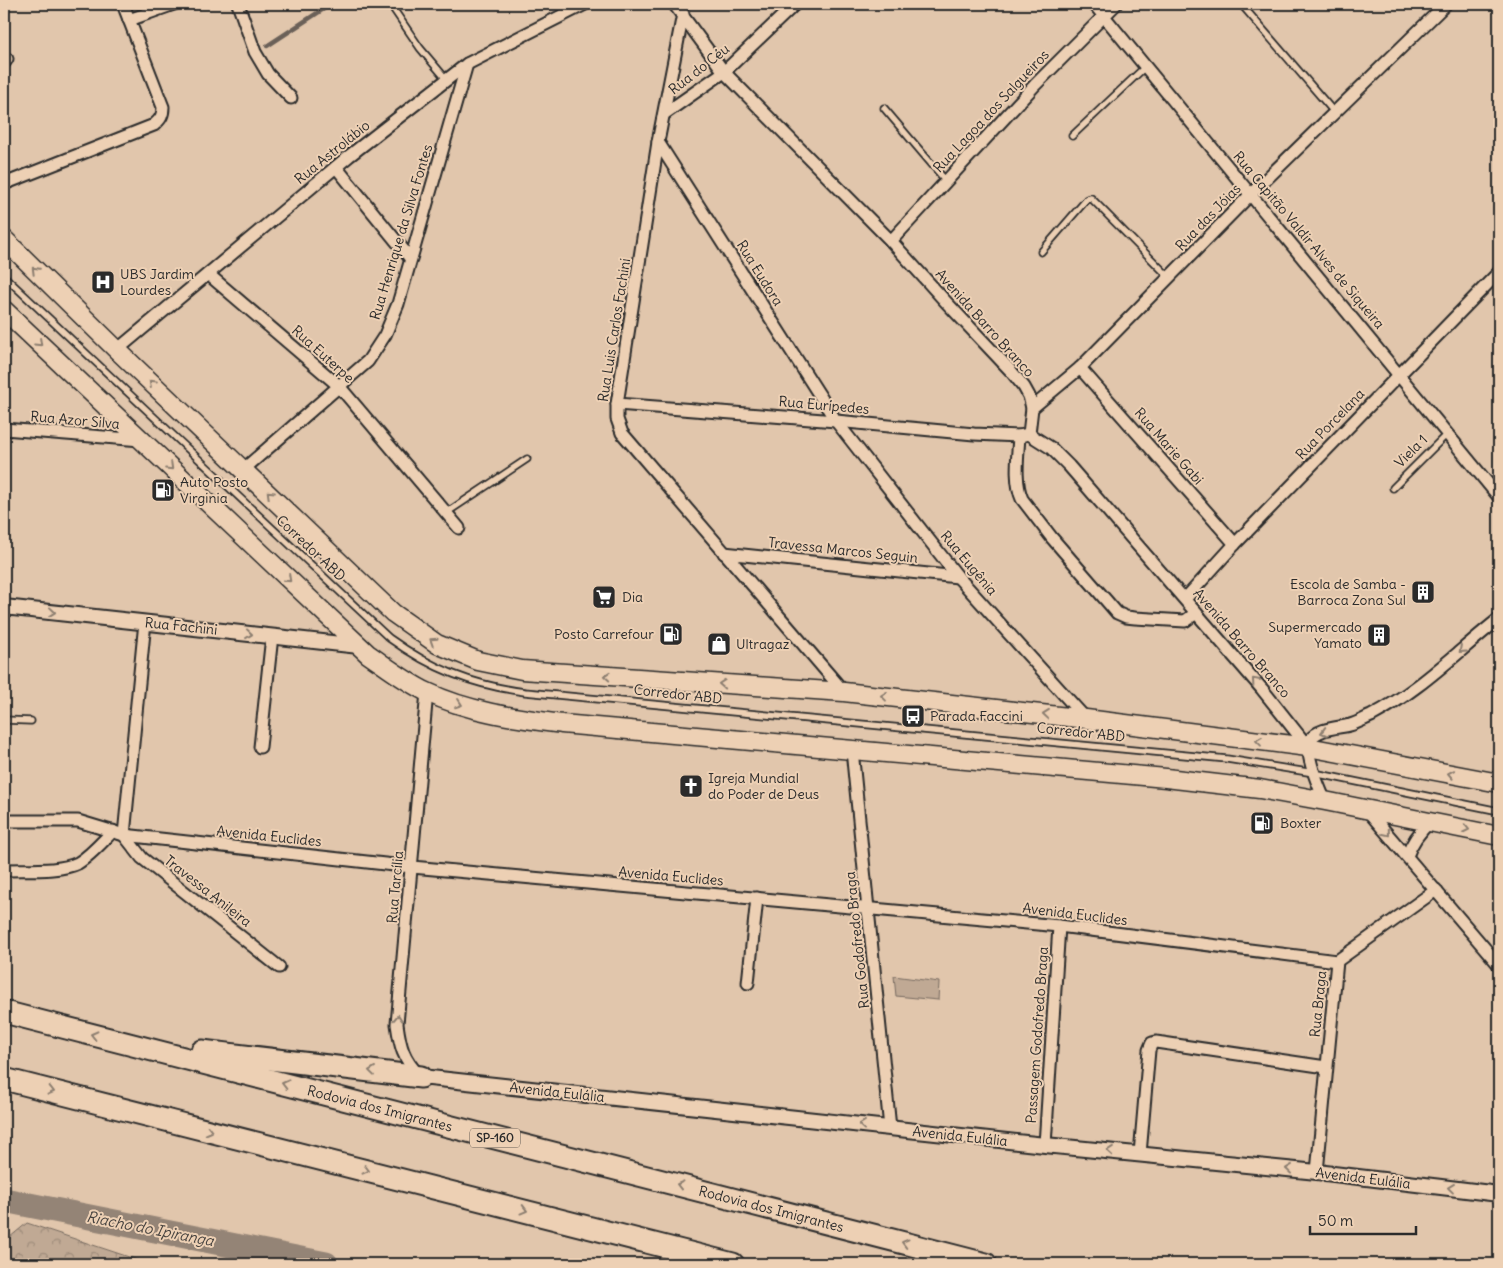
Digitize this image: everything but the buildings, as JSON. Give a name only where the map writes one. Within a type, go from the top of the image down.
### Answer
[{"type":"highway","name":"Rodovia dos Imigrantes","points":[[4,1012],[986,1264]]},
{"type":"highway","points":[[118,1041],[421,1077]]},
{"type":"highway","points":[[4,1079],[733,1264]]},
{"type":"main road","points":[[4,239],[117,350],[393,613],[437,644],[478,661],[522,670],[844,692],[1086,719],[1308,747],[1499,783]]},
{"type":"main road","points":[[4,310],[359,646],[400,676],[427,692],[465,706],[508,717],[562,724],[1166,778],[1260,789],[1499,836]]},
{"type":"street","points":[[4,184],[154,125],[160,120],[163,114],[163,106],[123,4]]},
{"type":"street","points":[[129,20],[174,4]]},
{"type":"street","points":[[238,4],[255,52],[268,74],[291,98]]},
{"type":"street","name":"Rua Astrolábio","points":[[117,350],[349,156],[467,64],[585,4]]},
{"type":"street","points":[[674,4],[684,9]]},
{"type":"street","name":"Rua do Céu","points":[[664,114],[724,72],[794,4]]},
{"type":"street","name":"Rua Capitão Valdir Alves de Siqueira","points":[[1094,4],[1400,374],[1499,497]]},
{"type":"street","name":"Rua Lagoa dos Salgueiros","points":[[891,241],[1035,85],[1116,4]]},
{"type":"street","name":"Rua das Jóias","points":[[1032,408],[1080,368],[1251,194],[1446,4]]},
{"type":"street","name":"Avenida Barro Branco","points":[[684,9],[724,72],[891,241],[1011,371],[1024,387],[1032,408],[1024,435],[1051,448],[1069,466],[1282,712],[1308,747]]},
{"type":"street","name":"Rua Luis Carlos Fachini","points":[[684,9],[658,142],[617,404],[617,419],[622,433],[844,692]]},
{"type":"street","name":"Rua Henrique da Silva Fontes","points":[[244,469],[368,361],[385,335],[398,304],[467,64]]},
{"type":"street","name":"Rua Eudora","points":[[658,142],[836,421]]},
{"type":"street","points":[[336,167],[410,258]]},
{"type":"street","name":"Rua Porcelana","points":[[1185,599],[1235,544],[1499,272]]},
{"type":"street","name":"Rua Euterpe","points":[[208,274],[340,386],[459,528]]},
{"type":"street","name":"Rua Marie Gabi","points":[[1080,368],[1235,544]]},
{"type":"street","name":"Rua Eurípedes","points":[[617,404],[974,434],[1024,435]]},
{"type":"street","name":"Rua Eugênia","points":[[836,421],[958,577],[1086,719]]},
{"type":"street","name":"Rua Azor Silva","points":[[4,429],[143,440]]},
{"type":"street","points":[[1024,435],[1018,482],[1022,499],[1052,538],[1117,613],[1135,618],[1185,621],[1196,613]]},
{"type":"street","name":"Travessa Marcos Seguin","points":[[724,553],[958,577]]},
{"type":"street","name":"Rua Fachini","points":[[4,607],[359,646]]},
{"type":"street","points":[[1325,801],[1314,773],[1308,747],[1312,738],[1316,734],[1352,724],[1405,695],[1442,668],[1499,619]]},
{"type":"street","points":[[4,870],[64,868],[78,863],[118,833],[145,622]]},
{"type":"street","points":[[260,747],[272,636]]},
{"type":"street","name":"Rua Tarcília","points":[[421,1077],[408,1065],[400,1046],[397,1024],[427,692]]},
{"type":"street","name":"Rua Godofredo Braga","points":[[852,750],[890,1128]]},
{"type":"street","points":[[1367,810],[1499,965]]},
{"type":"street","name":"Avenida Euclides","points":[[4,821],[78,821],[118,833],[412,867],[1059,926],[1337,961]]},
{"type":"street","points":[[1407,856],[1414,838],[1430,822]]},
{"type":"street","name":"Travessa Anileira","points":[[118,833],[142,858],[279,967]]},
{"type":"street","name":"Rua Braga","points":[[1317,1172],[1337,961],[1436,890]]},
{"type":"street","points":[[748,983],[757,898]]},
{"type":"street","name":"Passagem Godofredo Braga","points":[[1045,1145],[1059,926]]},
{"type":"street","points":[[1140,1154],[1149,1050],[1152,1043],[1156,1042],[1326,1067]]},
{"type":"street","name":"Avenida Eulália","points":[[421,1077],[1045,1145],[1317,1172],[1499,1194]]},
{"type":"lane","points":[[390,4],[420,48],[447,80]]},
{"type":"lane","points":[[1241,4],[1334,112]]},
{"type":"lane","points":[[1072,136],[1145,67]]},
{"type":"lane","points":[[884,108],[946,181]]},
{"type":"lane","points":[[1041,252],[1087,199],[1091,198],[1170,278]]},
{"type":"lane","name":"Corredor ABD","points":[[4,276],[389,638],[430,665],[453,675],[500,689],[525,692],[1227,759],[1314,773],[1499,811]]},
{"type":"lane","name":"Viela 1","points":[[1393,488],[1448,433]]},
{"type":"lane","points":[[446,513],[527,459]]},
{"type":"lane","points":[[4,720],[31,721]]},
{"type":"green space","points":[[894,976],[939,982],[938,1000],[896,996]]},
{"type":"green space","points":[[27,1223],[150,1264],[4,1264],[4,1242]]},
{"type":"waterway","points":[[267,46],[325,8],[336,4]]},
{"type":"waterway","name":"Riacho do Ipiranga","points":[[4,1200],[326,1264]]},
{"type":"waterway","points":[[273,1264],[286,1256]]},
{"type":"place","name":"UBS Jardim Lourdes","points":[[103,282]]},
{"type":"place","name":"Auto Posto Virginia","points":[[163,490]]},
{"type":"place","name":"Escola de Samba - Barroca Zona Sul","points":[[1423,592]]},
{"type":"place","name":"Dia","points":[[604,597]]},
{"type":"place","name":"Posto Carrefour","points":[[671,634]]},
{"type":"place","name":"Supermercado Yamato","points":[[1379,635]]},
{"type":"place","name":"Ultragaz","points":[[719,644]]},
{"type":"place","name":"Parada Faccini","points":[[913,716]]},
{"type":"place","name":"Igreja Mundial do Poder de Deus","points":[[691,786]]},
{"type":"place","name":"Boxter","points":[[1262,823]]}]
